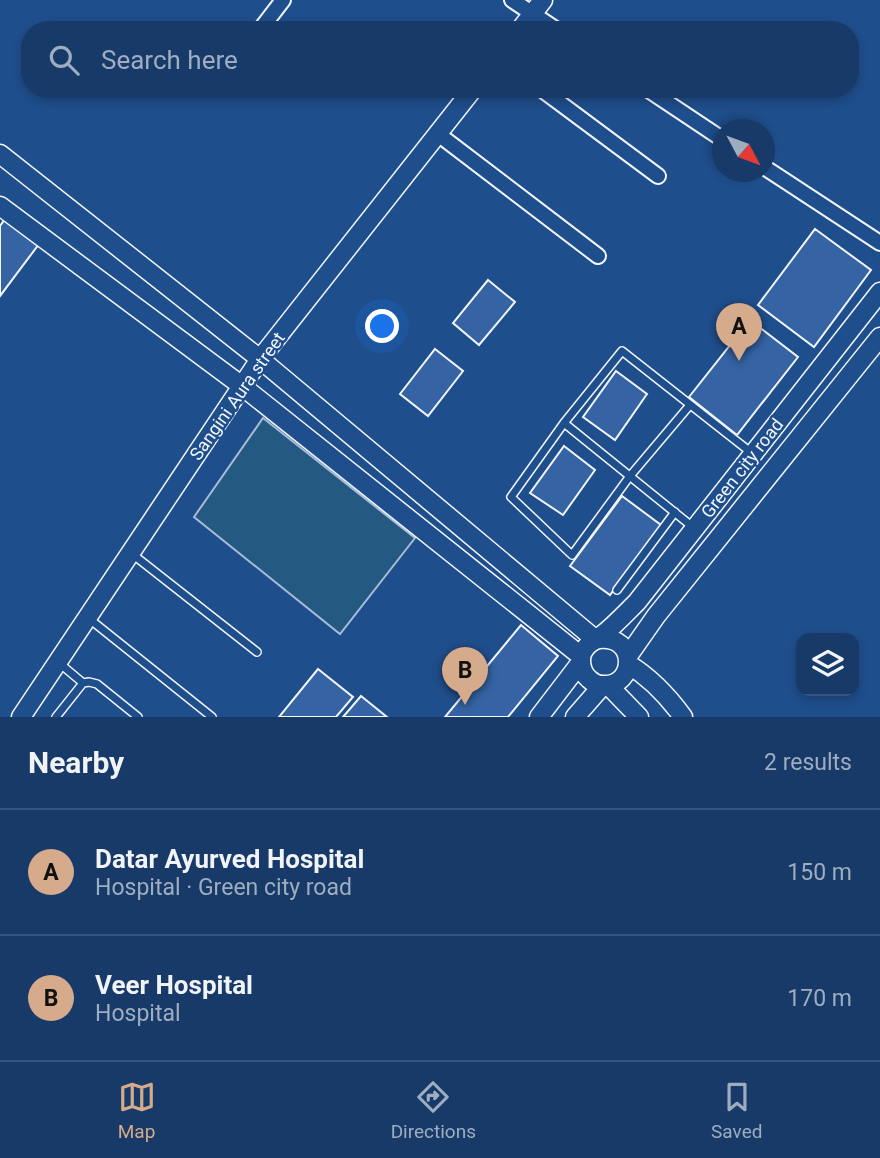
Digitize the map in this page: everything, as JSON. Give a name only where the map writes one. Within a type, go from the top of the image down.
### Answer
[{"type":"street","points":[[267,21],[283,0]]},
{"type":"street","points":[[512,0],[538,7],[550,21]]},
{"type":"street","points":[[527,21],[538,7]]},
{"type":"street","name":"Sangini Aura street","points":[[20,717],[260,359],[466,98]]},
{"type":"street","points":[[553,98],[658,176]]},
{"type":"street","points":[[661,98],[712,132]]},
{"type":"street","points":[[438,134],[598,256]]},
{"type":"street","points":[[0,154],[260,359],[597,639]]},
{"type":"street","points":[[775,174],[880,243]]},
{"type":"street","points":[[0,206],[242,386],[581,659],[586,677],[606,685],[639,717]]},
{"type":"street","name":"Green city road","points":[[597,639],[637,602],[880,292]]},
{"type":"street","name":"Green city road","points":[[628,660],[665,605],[880,337]]},
{"type":"street","points":[[539,717],[581,659],[586,647],[597,639],[607,638],[620,643],[628,660],[657,685],[683,717]]},
{"type":"street","points":[[575,717],[606,685],[622,677],[628,660]]},
{"type":"lane","points":[[690,405],[630,476],[572,555],[511,497],[564,423],[622,351],[753,454]]},
{"type":"lane","points":[[564,423],[695,528]]},
{"type":"lane","points":[[617,590],[675,512]]},
{"type":"lane","points":[[130,553],[257,652]]},
{"type":"lane","points":[[87,617],[212,717]]},
{"type":"lane","points":[[58,662],[83,682],[97,684],[138,717]]},
{"type":"lane","points":[[56,717],[83,682]]},
{"type":"shaded area","points":[[263,418],[415,538],[340,634],[194,517]]},
{"type":"building","points":[[5,219],[39,244],[0,296],[0,226]]},
{"type":"building","points":[[815,229],[871,270],[814,347],[758,305]]},
{"type":"building","points":[[488,280],[515,302],[479,345],[453,323]]},
{"type":"building","points":[[750,320],[798,357],[737,435],[689,397]]},
{"type":"building","points":[[435,349],[463,371],[428,416],[400,394]]},
{"type":"building","points":[[616,371],[647,394],[615,440],[583,417]]},
{"type":"building","points":[[564,446],[595,470],[563,515],[530,493]]},
{"type":"building","points":[[622,496],[661,525],[610,595],[570,566]]},
{"type":"building","points":[[521,625],[558,656],[508,717],[445,717]]},
{"type":"building","points":[[318,669],[353,697],[336,717],[279,717]]},
{"type":"building","points":[[361,696],[387,717],[343,717]]},
{"type":"place","name":"Datar Ayurved Hospital","points":[[739,361]]},
{"type":"place","name":"Veer Hospital","points":[[465,705]]}]
